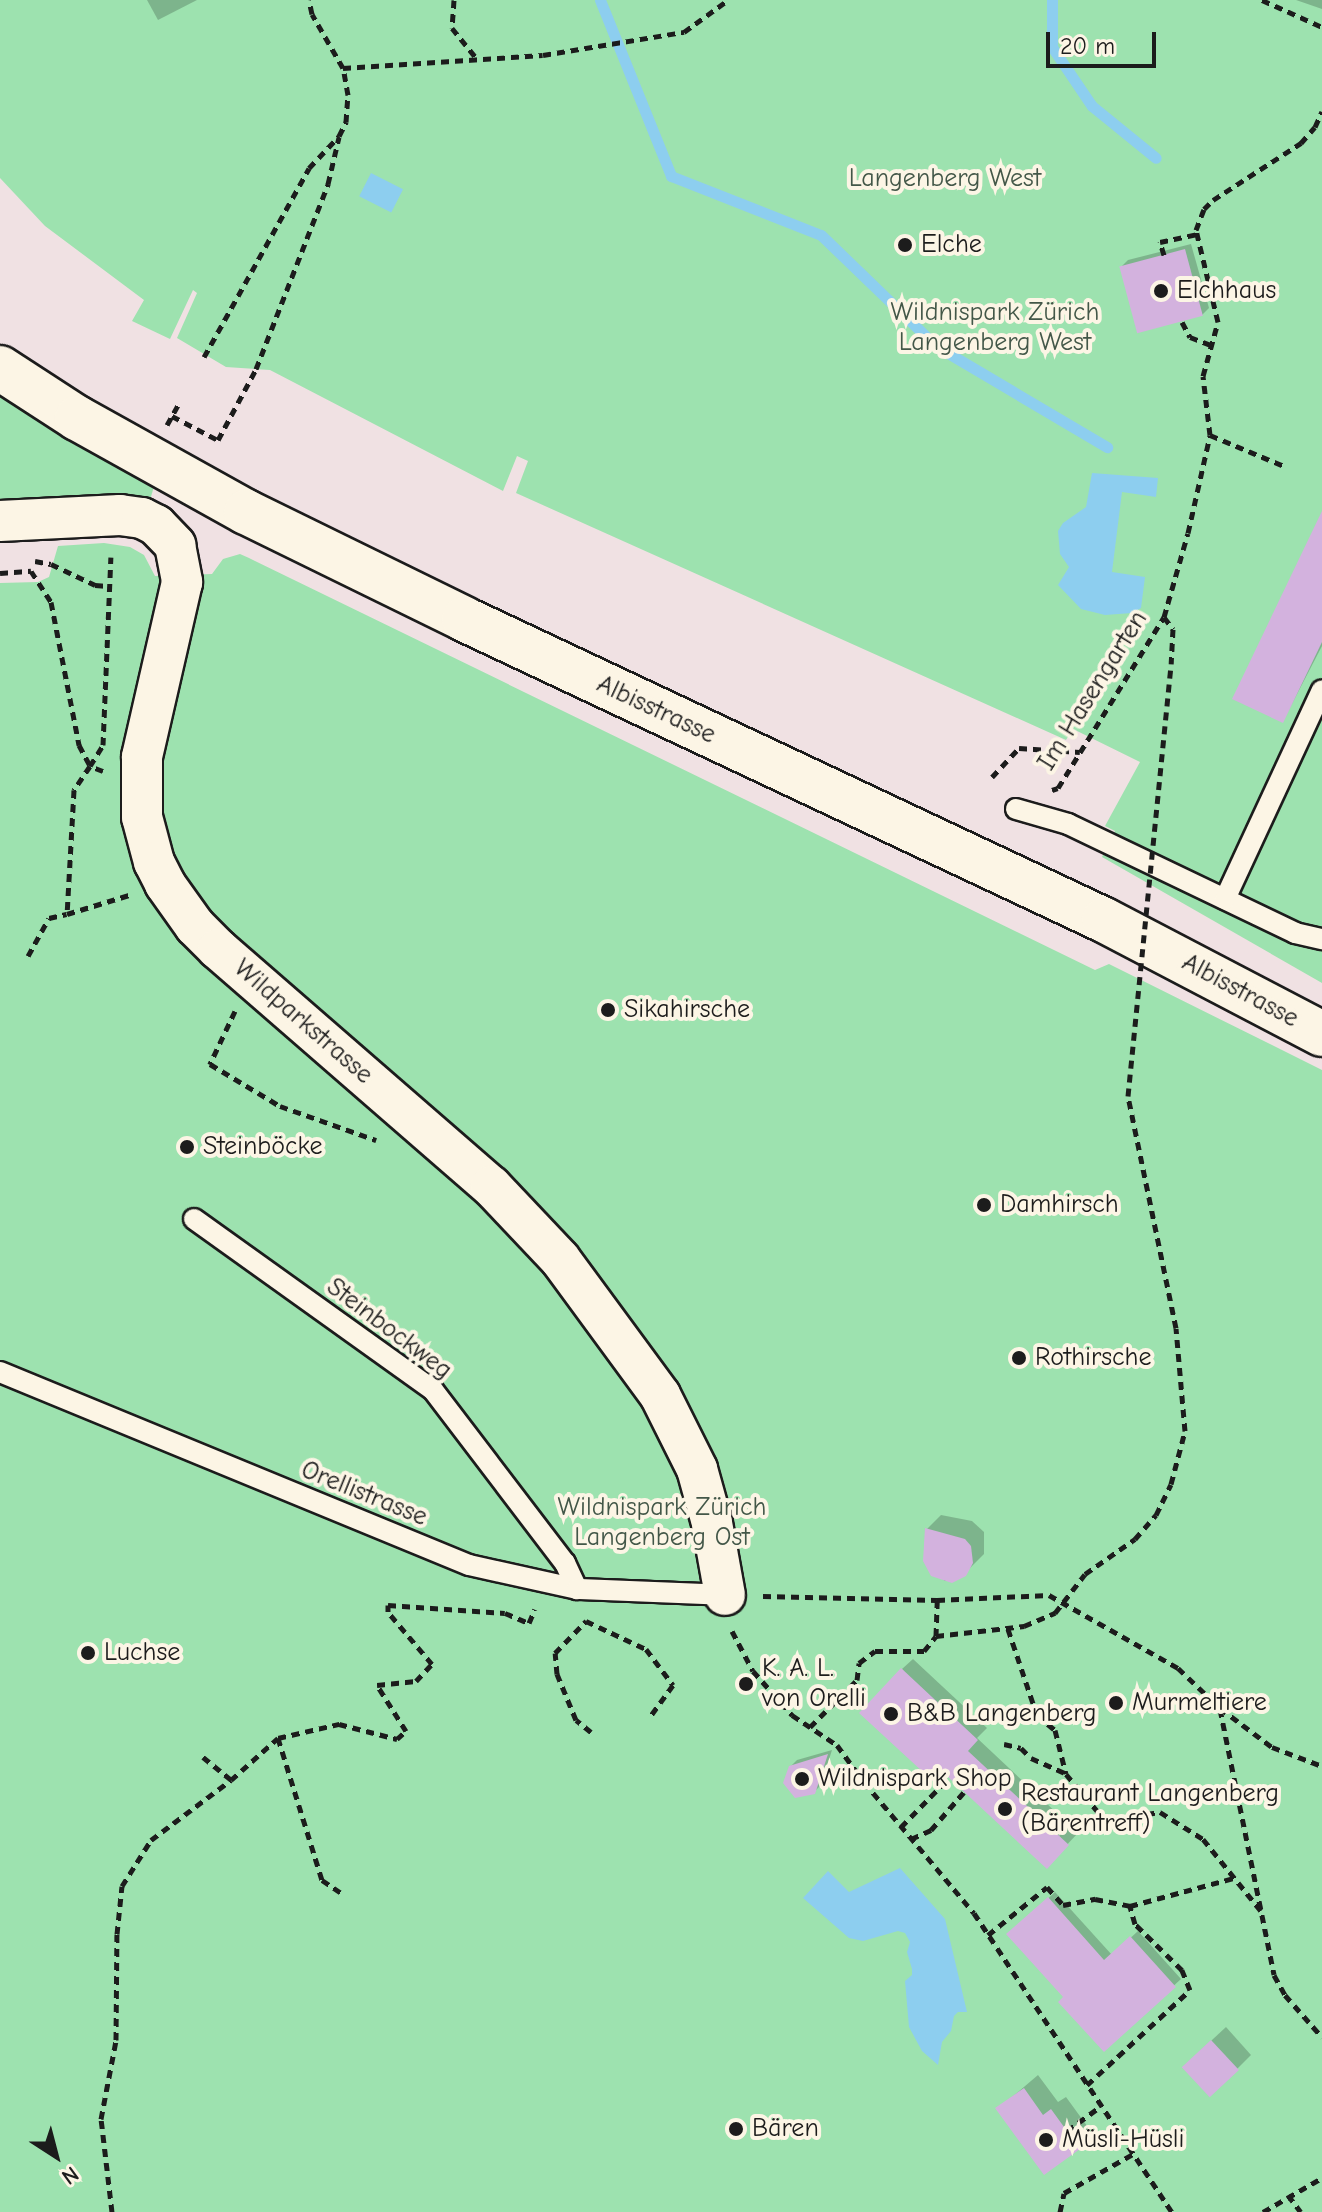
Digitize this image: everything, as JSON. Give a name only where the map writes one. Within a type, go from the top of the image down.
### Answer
[{"type":"main road","name":"Albisstrasse","points":[[0,368],[77,418],[246,512],[464,619],[1104,920],[1322,1034]]},
{"type":"street","name":"Wildparkstrasse","points":[[0,521],[120,515],[142,518],[156,525],[175,545],[182,582],[142,757],[141,787],[148,842],[165,884],[195,926],[251,978],[491,1186],[560,1259],[616,1330],[660,1395],[697,1469],[712,1523],[725,1595]]},
{"type":"lane","points":[[1225,899],[1322,690]]},
{"type":"lane","points":[[1016,809],[1068,824],[1295,933],[1322,939]]},
{"type":"lane","name":"Steinbockweg","points":[[194,1219],[433,1390],[565,1563],[577,1589]]},
{"type":"lane","name":"Orellistrasse","points":[[0,1372],[469,1565],[546,1585],[577,1589],[725,1595]]},
{"type":"path","points":[[172,416],[218,440],[256,369],[322,198],[339,136],[346,122],[348,95],[343,68],[312,14],[309,0]]},
{"type":"path","points":[[454,0],[452,28],[477,59]]},
{"type":"path","points":[[343,68],[543,55],[684,32],[728,0]]},
{"type":"path","points":[[1262,0],[1322,27]]},
{"type":"path","points":[[1164,255],[1160,242],[1197,234],[1204,209],[1213,200],[1301,143],[1315,127],[1322,111]]},
{"type":"path","points":[[204,357],[309,168],[339,136]]},
{"type":"path","name":"Im Hasengarten","points":[[1016,809],[1058,788],[1164,617],[1188,533],[1210,435],[1203,376],[1218,322],[1197,234]]},
{"type":"path","points":[[1182,322],[1190,337],[1211,345]]},
{"type":"path","points":[[165,428],[178,405]]},
{"type":"path","points":[[1210,435],[1284,466]]},
{"type":"path","points":[[67,914],[74,790],[103,745],[111,557]]},
{"type":"path","points":[[35,561],[51,564],[95,585],[108,586]]},
{"type":"path","points":[[0,573],[31,571],[51,602],[79,745],[90,766],[141,787]]},
{"type":"path","points":[[936,1636],[1024,1626],[1055,1613],[1085,1574],[1135,1539],[1156,1515],[1171,1484],[1185,1431],[1176,1328],[1128,1096],[1171,664],[1173,629],[1164,617]]},
{"type":"path","points":[[992,777],[1019,748],[1080,752]]},
{"type":"path","points":[[28,956],[49,918],[165,884]]},
{"type":"path","points":[[251,978],[210,1064],[280,1106],[380,1141]]},
{"type":"path","points":[[112,2212],[101,2119],[116,2040],[117,1934],[122,1886],[151,1840],[231,1780],[278,1738],[339,1724],[397,1739],[406,1731],[377,1685],[416,1681],[432,1664],[388,1612],[388,1605],[505,1613],[529,1623],[546,1585]]},
{"type":"path","points":[[1172,2212],[988,1935],[837,1745],[792,1715],[753,1671],[732,1630],[725,1595],[937,1600],[1049,1595],[1178,1668],[1220,1708],[1272,1747],[1322,1766]]},
{"type":"path","points":[[810,1727],[857,1680],[859,1663],[875,1651],[924,1651],[936,1636],[937,1600]]},
{"type":"path","points":[[591,1732],[576,1720],[557,1674],[555,1653],[586,1621],[646,1649],[673,1685],[651,1715]]},
{"type":"path","points":[[1008,1629],[1037,1715],[1055,1730],[1066,1774]]},
{"type":"path","points":[[1220,1708],[1274,1975],[1285,1995],[1322,2037]]},
{"type":"path","points":[[278,1738],[322,1880],[343,1894]]},
{"type":"path","points":[[1004,1744],[1021,1748],[1031,1758],[1066,1774],[1105,1820],[1160,1812],[1203,1839],[1261,1911]]},
{"type":"path","points":[[203,1757],[231,1780]]},
{"type":"path","points":[[901,1827],[944,1783],[941,1780]]},
{"type":"path","points":[[911,1839],[931,1830],[964,1792]]},
{"type":"path","points":[[988,1935],[1047,1887],[1063,1905],[1095,1899],[1130,1906],[1234,1878]]},
{"type":"path","points":[[1087,2085],[1190,1990],[1182,1970],[1135,1924],[1130,1906]]},
{"type":"path","points":[[1067,2131],[1101,2106]]},
{"type":"path","points":[[1060,2212],[1064,2193],[1133,2154]]},
{"type":"path","points":[[1263,2212],[1322,2178]]},
{"type":"path","points":[[1288,2195],[1301,2212]]},
{"type":"green space","name":"Wildnispark Zürich Langenberg West","points":[[0,0],[1322,0],[1322,983],[1102,857],[1115,831],[1105,826],[1140,762],[1073,729],[1066,740],[516,493],[528,461],[517,456],[503,491],[270,370],[226,367],[177,338],[197,293],[193,290],[170,339],[132,321],[144,300],[45,226],[0,178]]},
{"type":"green space","points":[[0,391],[155,483],[150,500],[0,504]]},
{"type":"green space","name":"Wildnispark Zürich Langenberg Ost","points":[[104,543],[130,547],[144,555],[155,576],[212,574],[223,559],[240,554],[1095,970],[1109,964],[1322,1070],[1322,2212],[0,2212],[0,583],[38,582],[49,577],[58,546]]},
{"type":"water","points":[[371,173],[403,189],[391,213],[359,196]]},
{"type":"water","points":[[1092,473],[1158,478],[1156,497],[1122,492],[1112,572],[1145,577],[1141,608],[1132,613],[1105,615],[1081,609],[1058,585],[1069,567],[1060,554],[1058,531],[1063,523],[1086,507]]},
{"type":"water","points":[[900,1868],[945,1919],[967,2012],[958,2012],[954,2016],[951,2031],[942,2042],[938,2065],[922,2051],[909,2027],[905,1981],[912,1975],[912,1969],[907,1952],[910,1942],[905,1933],[898,1931],[863,1941],[849,1938],[803,1898],[828,1871],[849,1892]]},
{"type":"building","name":"Elchhaus","points":[[1185,249],[1203,316],[1137,333],[1119,267]]},
{"type":"building","points":[[1322,511],[1322,642],[1283,723],[1232,699]]},
{"type":"building","points":[[925,1528],[965,1539],[971,1546],[973,1563],[966,1576],[952,1583],[931,1576],[923,1561]]},
{"type":"building","points":[[901,1668],[978,1740],[968,1751],[1069,1845],[1047,1869],[946,1775],[936,1784],[859,1713]]},
{"type":"building","name":"Wildnispark Shop","points":[[828,1754],[815,1794],[795,1798],[783,1783],[789,1766]]},
{"type":"building","points":[[1048,1897],[1104,1960],[1130,1936],[1176,1987],[1104,2052],[1058,2002],[1063,1997],[1006,1934]]},
{"type":"building","points":[[1211,2040],[1239,2070],[1210,2097],[1182,2067]]},
{"type":"building","name":"Müsli-Hüsli","points":[[1024,2088],[1043,2115],[1051,2109],[1080,2149],[1044,2175],[995,2108]]},
{"type":"waterway","points":[[600,0],[671,176],[821,235],[936,346],[1107,447]]},
{"type":"waterway","points":[[1052,0],[1052,47],[1092,106],[1156,158]]},
{"type":"place","name":"Elche","points":[[905,245]]},
{"type":"place","name":"Elchhaus","points":[[1161,291]]},
{"type":"place","name":"Sikahirsche","points":[[608,1010]]},
{"type":"place","name":"Steinböcke","points":[[187,1147]]},
{"type":"place","name":"Damhirsch","points":[[984,1205]]},
{"type":"place","name":"Rothirsche","points":[[1019,1358]]},
{"type":"place","name":"Luchse","points":[[88,1653]]},
{"type":"place","name":"K. A. L. von Orelli","points":[[746,1684]]},
{"type":"place","name":"Murmeltiere","points":[[1116,1703]]},
{"type":"place","name":"B&B Langenberg","points":[[891,1714]]},
{"type":"place","name":"Wildnispark Shop","points":[[802,1779]]},
{"type":"place","name":"Restaurant Langenberg (Bärentreff)","points":[[1005,1809]]},
{"type":"place","name":"Bären","points":[[736,2129]]},
{"type":"place","name":"Müsli-Hüsli","points":[[1046,2140]]},
{"type":"park label","name":"Langenberg West","points":[[945,179]]}]
